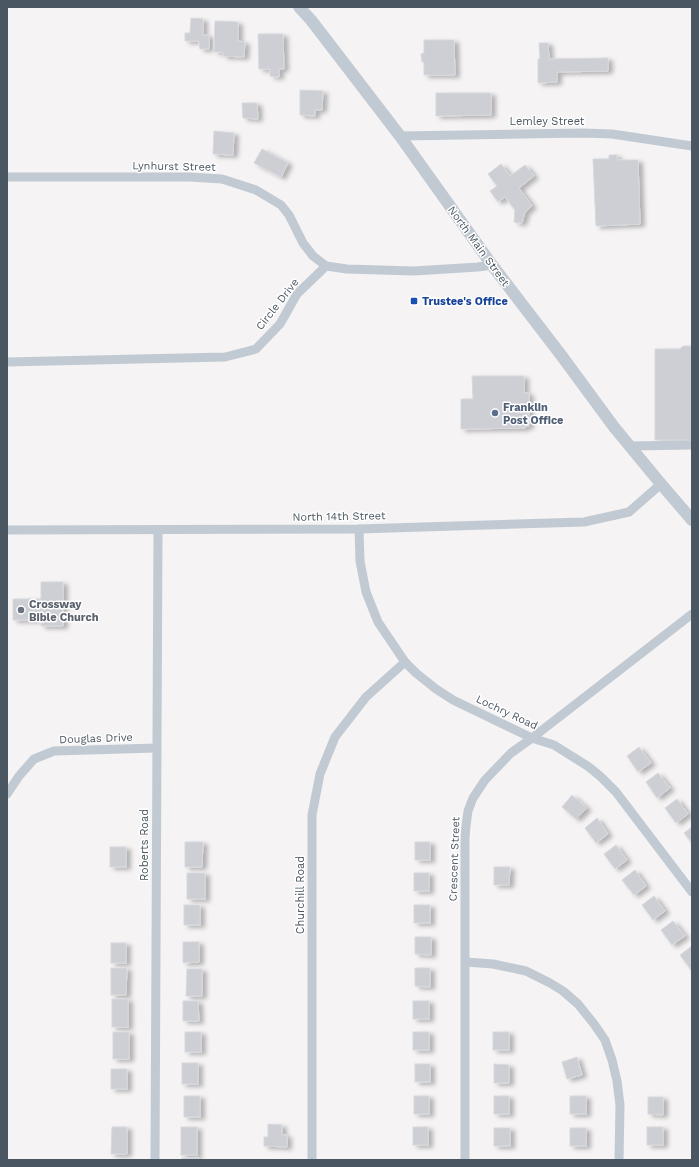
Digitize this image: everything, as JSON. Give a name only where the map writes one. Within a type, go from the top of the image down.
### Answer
[{"type":"street","name":"North Main Street","points":[[299,7],[311,20],[400,136],[444,195],[492,265],[629,446],[692,520]]},
{"type":"street","name":"Lemley Street","points":[[400,136],[583,133],[612,134],[692,146]]},
{"type":"street","name":"Lynhurst Street","points":[[7,177],[190,177],[222,179],[256,190],[281,205],[289,215],[302,243],[313,256],[326,266]]},
{"type":"street","points":[[326,266],[354,269],[414,271],[478,268],[492,265]]},
{"type":"street","name":"Circle Drive","points":[[7,362],[225,357],[256,348],[280,324],[297,294],[326,266]]},
{"type":"street","points":[[629,446],[692,445]]},
{"type":"street","name":"North 14th Street","points":[[7,530],[359,529],[584,522],[629,512],[661,484]]},
{"type":"street","name":"Lochry Road","points":[[359,529],[360,560],[366,592],[378,622],[405,662],[436,689],[453,700],[532,738],[554,745],[589,767],[616,792],[692,892]]},
{"type":"street","name":"Roberts Road","points":[[155,1160],[158,530]]},
{"type":"street","name":"Crescent Street","points":[[465,1160],[465,838],[468,811],[473,798],[485,780],[511,753],[692,614]]},
{"type":"street","name":"Churchill Road","points":[[312,1160],[312,815],[315,794],[320,774],[336,738],[366,697],[405,662]]},
{"type":"street","name":"Douglas Drive","points":[[7,794],[19,776],[34,759],[54,752],[156,748]]},
{"type":"street","points":[[466,962],[493,964],[526,971],[563,991],[578,1004],[594,1024],[605,1040],[617,1080],[620,1105],[619,1160]]},
{"type":"building","points":[[191,18],[203,19],[203,35],[209,35],[209,49],[200,49],[199,41],[185,41],[185,33],[190,33]]},
{"type":"building","points":[[215,21],[238,22],[238,41],[245,42],[244,57],[223,56],[223,52],[214,52]]},
{"type":"building","points":[[258,34],[283,34],[284,69],[279,69],[279,77],[270,76],[270,69],[259,69]]},
{"type":"building","points":[[424,40],[454,40],[455,75],[424,75],[424,62],[422,62],[421,54],[424,53]]},
{"type":"building","points":[[539,43],[548,43],[549,59],[608,58],[608,71],[557,72],[557,82],[538,83],[538,59],[540,59]]},
{"type":"building","points":[[300,90],[323,91],[322,110],[315,110],[315,116],[300,115]]},
{"type":"building","points":[[436,93],[491,93],[491,115],[436,116]]},
{"type":"building","points":[[242,103],[257,103],[258,119],[243,118]]},
{"type":"building","points":[[214,131],[234,133],[233,155],[213,154]]},
{"type":"building","points":[[262,149],[288,163],[281,177],[254,163]]},
{"type":"building","points":[[609,155],[617,155],[617,160],[638,160],[640,224],[596,226],[593,159],[609,159]]},
{"type":"building","points":[[501,164],[510,176],[525,165],[534,176],[519,188],[532,206],[525,212],[522,223],[514,222],[515,210],[505,197],[498,202],[490,191],[497,186],[488,174]]},
{"type":"building","points":[[683,346],[692,346],[692,440],[655,440],[655,349],[680,349]]},
{"type":"building","name":"Franklin Post Office","points":[[472,376],[524,376],[524,393],[529,393],[529,426],[525,426],[525,428],[461,429],[461,399],[473,399]]},
{"type":"building","points":[[41,582],[63,582],[63,626],[41,626],[41,620],[13,620],[13,599],[41,599]]},
{"type":"building","points":[[639,747],[651,763],[638,772],[627,756]]},
{"type":"building","points":[[658,773],[670,788],[657,798],[646,782]]},
{"type":"building","points":[[572,795],[587,808],[576,819],[562,807]]},
{"type":"building","points":[[677,799],[688,814],[676,823],[665,808]]},
{"type":"building","points":[[597,818],[608,834],[596,843],[585,828]]},
{"type":"building","points":[[692,827],[692,843],[684,833]]},
{"type":"building","points":[[185,842],[203,842],[202,867],[185,867]]},
{"type":"building","points":[[415,842],[430,842],[430,860],[415,860]]},
{"type":"building","points":[[616,845],[627,860],[615,869],[604,854]]},
{"type":"building","points":[[110,847],[126,847],[126,867],[110,867]]},
{"type":"building","points":[[494,867],[510,867],[509,885],[494,885]]},
{"type":"building","points":[[635,870],[646,886],[634,895],[622,880]]},
{"type":"building","points":[[187,873],[205,873],[205,899],[187,899]]},
{"type":"building","points":[[414,873],[429,873],[429,891],[414,891]]},
{"type":"building","points":[[654,896],[665,911],[653,920],[642,905]]},
{"type":"building","points":[[184,905],[200,905],[200,925],[184,925]]},
{"type":"building","points":[[414,905],[430,905],[430,923],[414,923]]},
{"type":"building","points":[[673,921],[685,936],[672,945],[661,930]]},
{"type":"building","points":[[415,937],[431,937],[431,955],[415,954]]},
{"type":"building","points":[[183,942],[199,942],[199,962],[183,963]]},
{"type":"building","points":[[111,943],[126,943],[126,963],[111,963]]},
{"type":"building","points":[[692,946],[692,970],[691,970],[680,955]]},
{"type":"building","points":[[111,968],[127,968],[126,995],[111,995]]},
{"type":"building","points":[[415,968],[430,968],[430,987],[415,986]]},
{"type":"building","points":[[187,969],[202,969],[202,996],[186,996]]},
{"type":"building","points":[[112,999],[128,999],[128,1027],[112,1027]]},
{"type":"building","points":[[183,1001],[198,1001],[199,1021],[183,1021]]},
{"type":"building","points":[[413,1001],[429,1001],[429,1019],[413,1019]]},
{"type":"building","points":[[113,1032],[129,1032],[129,1059],[113,1059]]},
{"type":"building","points":[[185,1032],[201,1032],[201,1052],[185,1052]]},
{"type":"building","points":[[413,1032],[429,1032],[429,1050],[413,1050]]},
{"type":"building","points":[[493,1032],[509,1032],[509,1050],[493,1050]]},
{"type":"building","points":[[577,1057],[582,1075],[567,1079],[562,1062]]},
{"type":"building","points":[[182,1063],[198,1063],[198,1084],[182,1084]]},
{"type":"building","points":[[415,1064],[430,1064],[430,1082],[415,1082]]},
{"type":"building","points":[[494,1064],[509,1065],[509,1083],[494,1083]]},
{"type":"building","points":[[111,1069],[127,1069],[127,1089],[111,1089]]},
{"type":"building","points":[[184,1096],[200,1096],[200,1117],[184,1117]]},
{"type":"building","points":[[414,1096],[429,1096],[429,1114],[414,1114]]},
{"type":"building","points":[[494,1096],[509,1096],[509,1114],[494,1114]]},
{"type":"building","points":[[570,1096],[586,1096],[586,1114],[570,1114]]},
{"type":"building","points":[[648,1097],[663,1097],[663,1115],[648,1114]]},
{"type":"building","points":[[268,1124],[282,1125],[282,1135],[287,1135],[287,1147],[264,1146],[264,1137],[268,1137]]},
{"type":"building","points":[[112,1127],[127,1127],[127,1154],[111,1154]]},
{"type":"building","points":[[181,1127],[197,1127],[197,1155],[181,1155]]},
{"type":"building","points":[[413,1127],[428,1127],[428,1145],[413,1145]]},
{"type":"building","points":[[647,1127],[663,1127],[663,1145],[647,1145]]},
{"type":"building","points":[[494,1128],[510,1128],[510,1146],[494,1146]]},
{"type":"building","points":[[570,1128],[586,1128],[586,1146],[570,1146]]},
{"type":"building","points":[[182,1158],[198,1158],[198,1160],[182,1160]]},
{"type":"place","name":"Trustee's Office","points":[[414,301]]},
{"type":"place","name":"Franklin Post Office","points":[[495,413]]},
{"type":"place","name":"Crossway Bible Church","points":[[21,610]]}]
